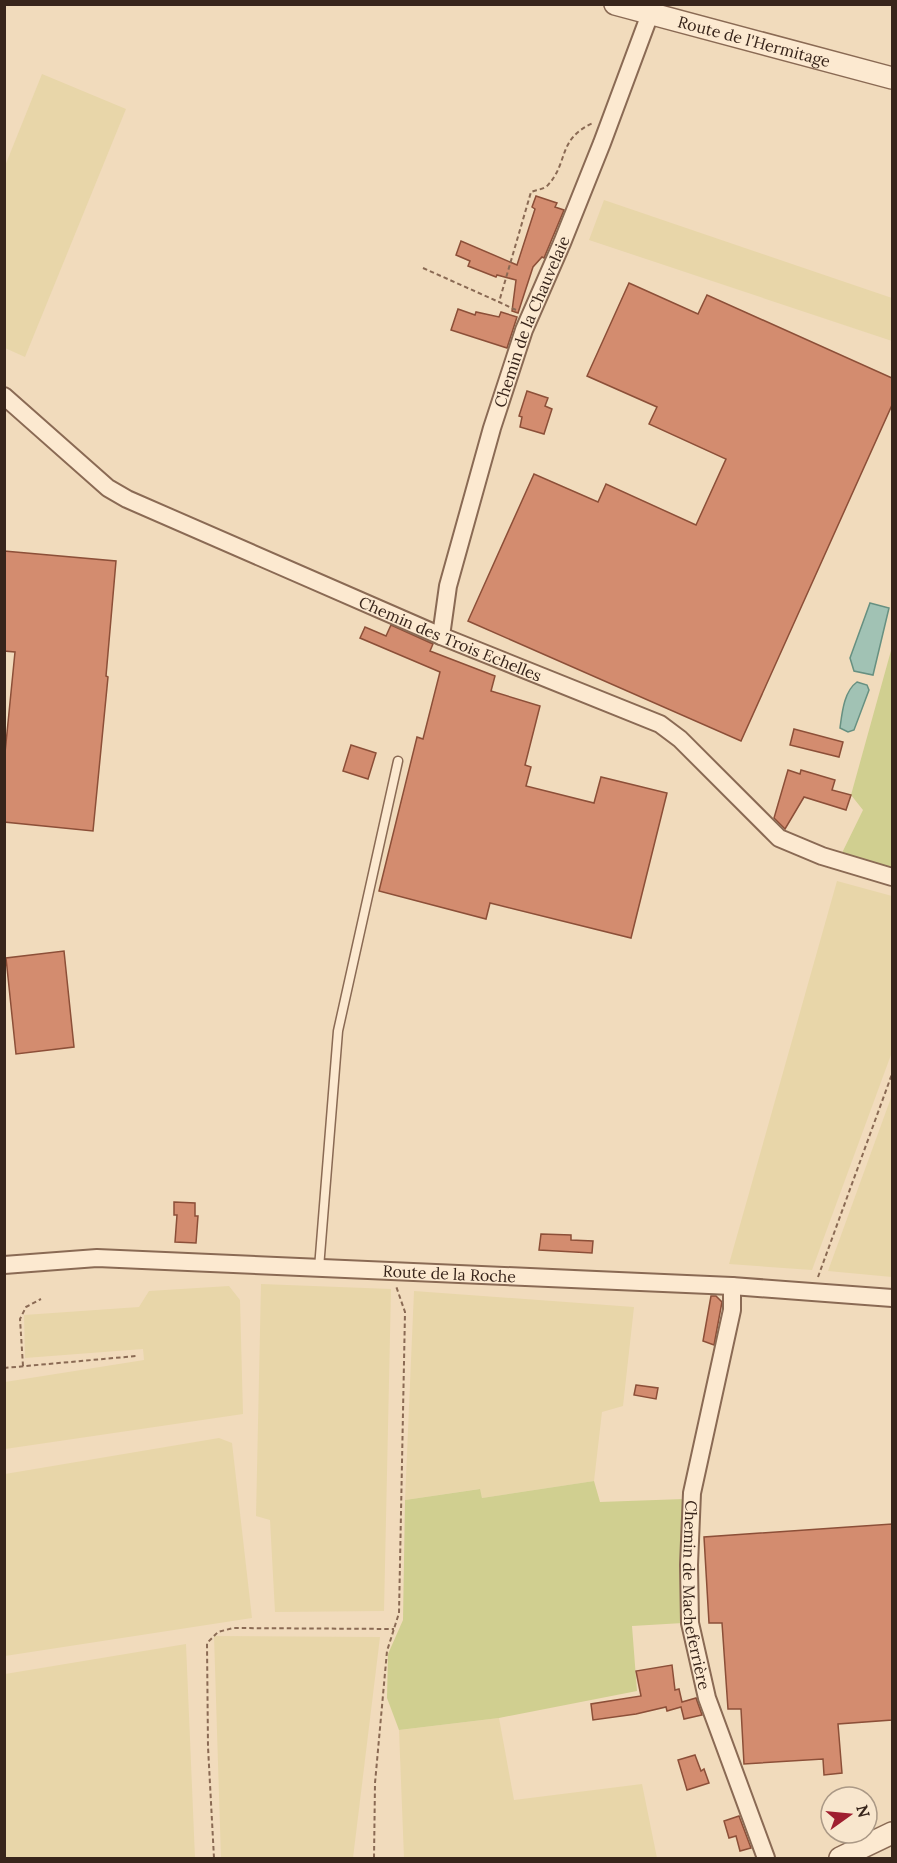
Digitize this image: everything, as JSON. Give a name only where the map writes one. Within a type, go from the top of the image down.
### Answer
[{"type":"street","name":"Route de l'Hermitage","points":[[615,4],[892,78]]},
{"type":"street","name":"Chemin de la Chauvelaie","points":[[441,636],[448,586],[489,439],[530,316],[567,232],[650,14]]},
{"type":"street","name":"Chemin des Trois Echelles","points":[[4,396],[108,488],[127,499],[441,636],[660,723],[680,739],[779,838],[822,856],[892,877]]},
{"type":"street","name":"Route de la Roche","points":[[4,1265],[97,1258],[732,1286],[892,1298]]},
{"type":"street","name":"Chemin de Macheferrière","points":[[732,1286],[732,1310],[692,1493],[689,1565],[690,1623],[707,1698],[766,1858]]},
{"type":"street","points":[[840,1858],[892,1833]]},
{"type":"lane","points":[[319,1268],[338,1030],[398,761]]},
{"type":"path","points":[[499,302],[531,192],[547,187],[573,135],[590,124],[612,116]]},
{"type":"path","points":[[423,268],[530,316]]},
{"type":"path","points":[[813,1291],[892,1074]]},
{"type":"path","points":[[374,1858],[375,1783],[387,1650],[399,1613],[405,1312],[390,1271]]},
{"type":"path","points":[[23,1366],[20,1319],[26,1307],[41,1299]]},
{"type":"path","points":[[4,1368],[136,1356]]},
{"type":"path","points":[[214,1858],[208,1747],[207,1643],[218,1632],[233,1628],[394,1629]]},
{"type":"shaded area","points":[[42,74],[126,109],[25,357],[5,348],[5,166]]},
{"type":"shaded area","points":[[604,200],[892,298],[892,341],[589,240]]},
{"type":"shaded area","points":[[870,603],[889,608],[873,675],[854,671],[850,658]]},
{"type":"shaded area","points":[[892,647],[892,871],[841,855],[863,810],[851,795]]},
{"type":"shaded area","points":[[857,682],[867,685],[869,690],[854,730],[848,732],[840,728],[843,709],[849,691]]},
{"type":"shaded area","points":[[837,881],[892,896],[892,1052],[812,1270],[729,1264]]},
{"type":"shaded area","points":[[892,1095],[892,1277],[828,1271]]},
{"type":"shaded area","points":[[261,1284],[391,1289],[384,1611],[275,1612],[270,1520],[256,1516]]},
{"type":"shaded area","points":[[229,1286],[240,1300],[243,1414],[5,1449],[5,1382],[144,1360],[143,1349],[25,1358],[24,1315],[139,1307],[149,1291]]},
{"type":"shaded area","points":[[414,1291],[634,1307],[623,1406],[602,1412],[594,1481],[482,1498],[479,1489],[405,1500]]},
{"type":"shaded area","points":[[219,1438],[232,1443],[252,1618],[5,1656],[5,1474]]},
{"type":"shaded area","points":[[594,1481],[600,1502],[684,1499],[683,1623],[632,1626],[637,1691],[499,1718],[399,1730],[387,1698],[388,1654],[403,1620],[405,1500],[480,1489],[482,1498]]},
{"type":"shaded area","points":[[214,1636],[380,1637],[353,1858],[221,1858]]},
{"type":"shaded area","points":[[186,1644],[195,1858],[5,1858],[5,1674]]},
{"type":"shaded area","points":[[499,1718],[514,1800],[642,1784],[657,1858],[404,1858],[399,1730]]},
{"type":"building","points":[[536,196],[557,203],[555,207],[564,210],[544,258],[542,257],[533,267],[518,313],[512,311],[516,280],[497,275],[496,277],[468,266],[470,261],[456,255],[461,241],[517,265],[535,209],[532,207]]},
{"type":"building","points":[[629,283],[698,314],[707,295],[892,378],[892,405],[741,741],[468,621],[534,474],[598,502],[606,484],[696,525],[726,459],[649,424],[657,407],[587,376]]},
{"type":"building","points":[[458,309],[475,315],[476,312],[499,317],[501,312],[517,317],[507,348],[451,330]]},
{"type":"building","points":[[527,391],[548,398],[545,406],[552,409],[544,434],[520,427],[522,417],[519,416]]},
{"type":"building","points":[[4,551],[116,561],[106,676],[108,677],[93,831],[4,822],[4,763],[15,652],[4,651]]},
{"type":"building","points":[[391,625],[433,644],[430,651],[495,676],[491,691],[540,706],[525,765],[531,767],[526,786],[594,803],[601,777],[667,793],[631,938],[490,903],[486,919],[379,891],[417,737],[423,739],[440,672],[360,638],[365,627],[386,636]]},
{"type":"building","points":[[794,729],[843,742],[839,757],[790,745]]},
{"type":"building","points":[[351,745],[376,753],[368,779],[343,771]]},
{"type":"building","points":[[788,770],[800,774],[801,770],[835,780],[832,790],[851,795],[846,810],[804,797],[785,829],[774,818]]},
{"type":"building","points":[[64,951],[74,1047],[16,1054],[6,958]]},
{"type":"building","points":[[174,1202],[195,1203],[195,1216],[198,1216],[196,1243],[175,1242],[177,1215],[174,1215]]},
{"type":"building","points":[[541,1234],[571,1235],[571,1240],[593,1241],[592,1253],[539,1250]]},
{"type":"building","points":[[711,1296],[716,1296],[722,1302],[714,1345],[703,1341]]},
{"type":"building","points":[[636,1385],[658,1388],[656,1399],[634,1395]]},
{"type":"building","points":[[892,1524],[892,1720],[838,1724],[842,1773],[824,1775],[823,1759],[744,1764],[741,1709],[728,1709],[722,1623],[709,1623],[704,1537]]},
{"type":"building","points":[[672,1665],[675,1690],[679,1689],[682,1702],[696,1698],[702,1715],[684,1719],[681,1707],[667,1711],[666,1707],[593,1720],[591,1704],[641,1696],[636,1671]]},
{"type":"building","points":[[695,1755],[709,1783],[687,1790],[678,1760]]},
{"type":"building","points":[[739,1816],[751,1848],[740,1851],[736,1836],[729,1838],[724,1821]]}]
